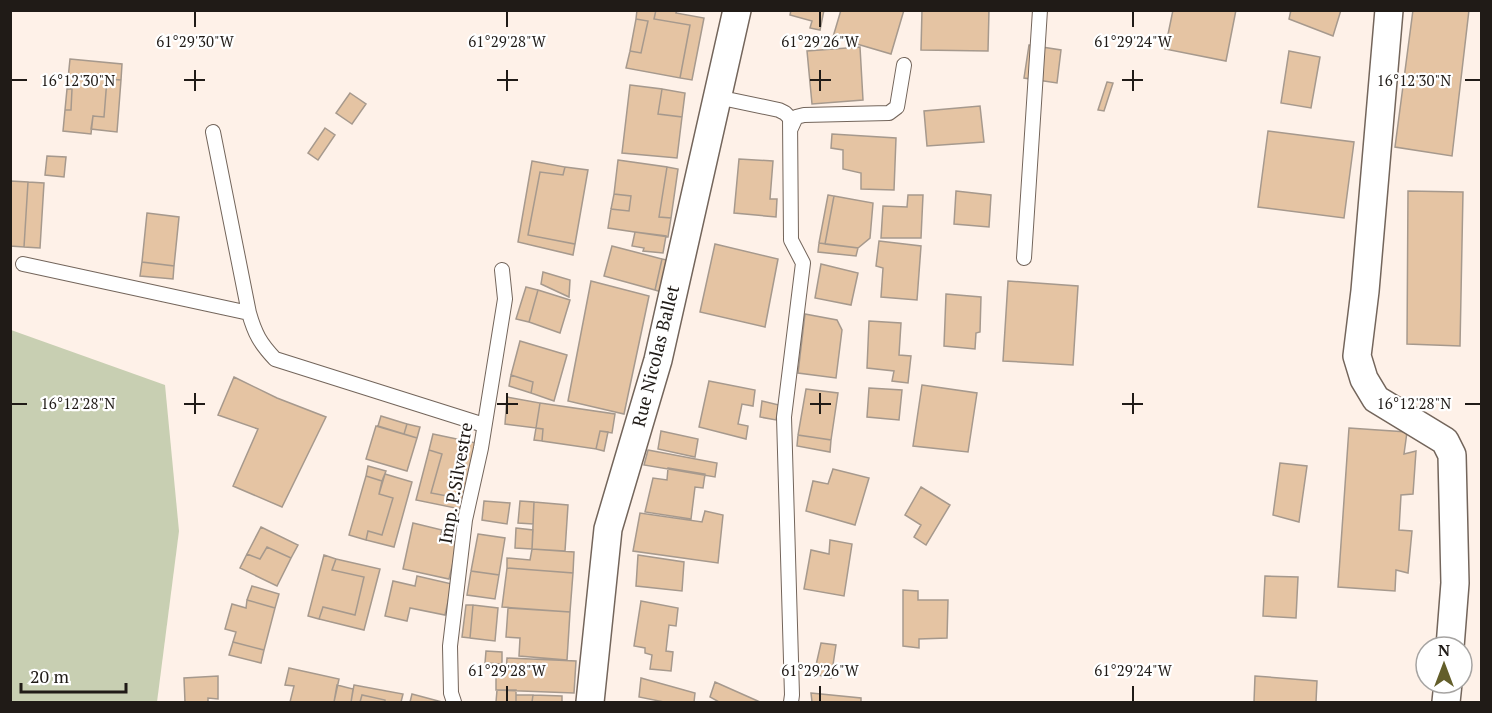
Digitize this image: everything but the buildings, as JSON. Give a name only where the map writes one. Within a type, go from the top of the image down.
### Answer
[{"type":"street","name":"Rue Nicolas Ballet","points":[[590,702],[608,529],[658,360],[736,10]]},
{"type":"street","points":[[1389,10],[1365,291],[1357,356],[1364,379],[1376,399],[1445,441],[1452,454],[1455,583],[1451,635]]},
{"type":"lane","points":[[1024,258],[1040,10]]},
{"type":"lane","points":[[790,128],[796,117],[804,115],[894,111],[897,107],[904,65]]},
{"type":"lane","points":[[717,97],[785,112],[790,118],[790,240],[803,263],[784,417],[792,700]]},
{"type":"lane","points":[[213,132],[249,313],[254,332],[261,345],[275,359],[484,425]]},
{"type":"lane","points":[[23,264],[249,313]]},
{"type":"lane","name":"Imp. P.Silvestre","points":[[454,702],[451,693],[450,646],[465,520],[505,299],[502,270]]},
{"type":"green space","points":[[11,330],[165,385],[179,531],[157,702],[11,702]]}]
